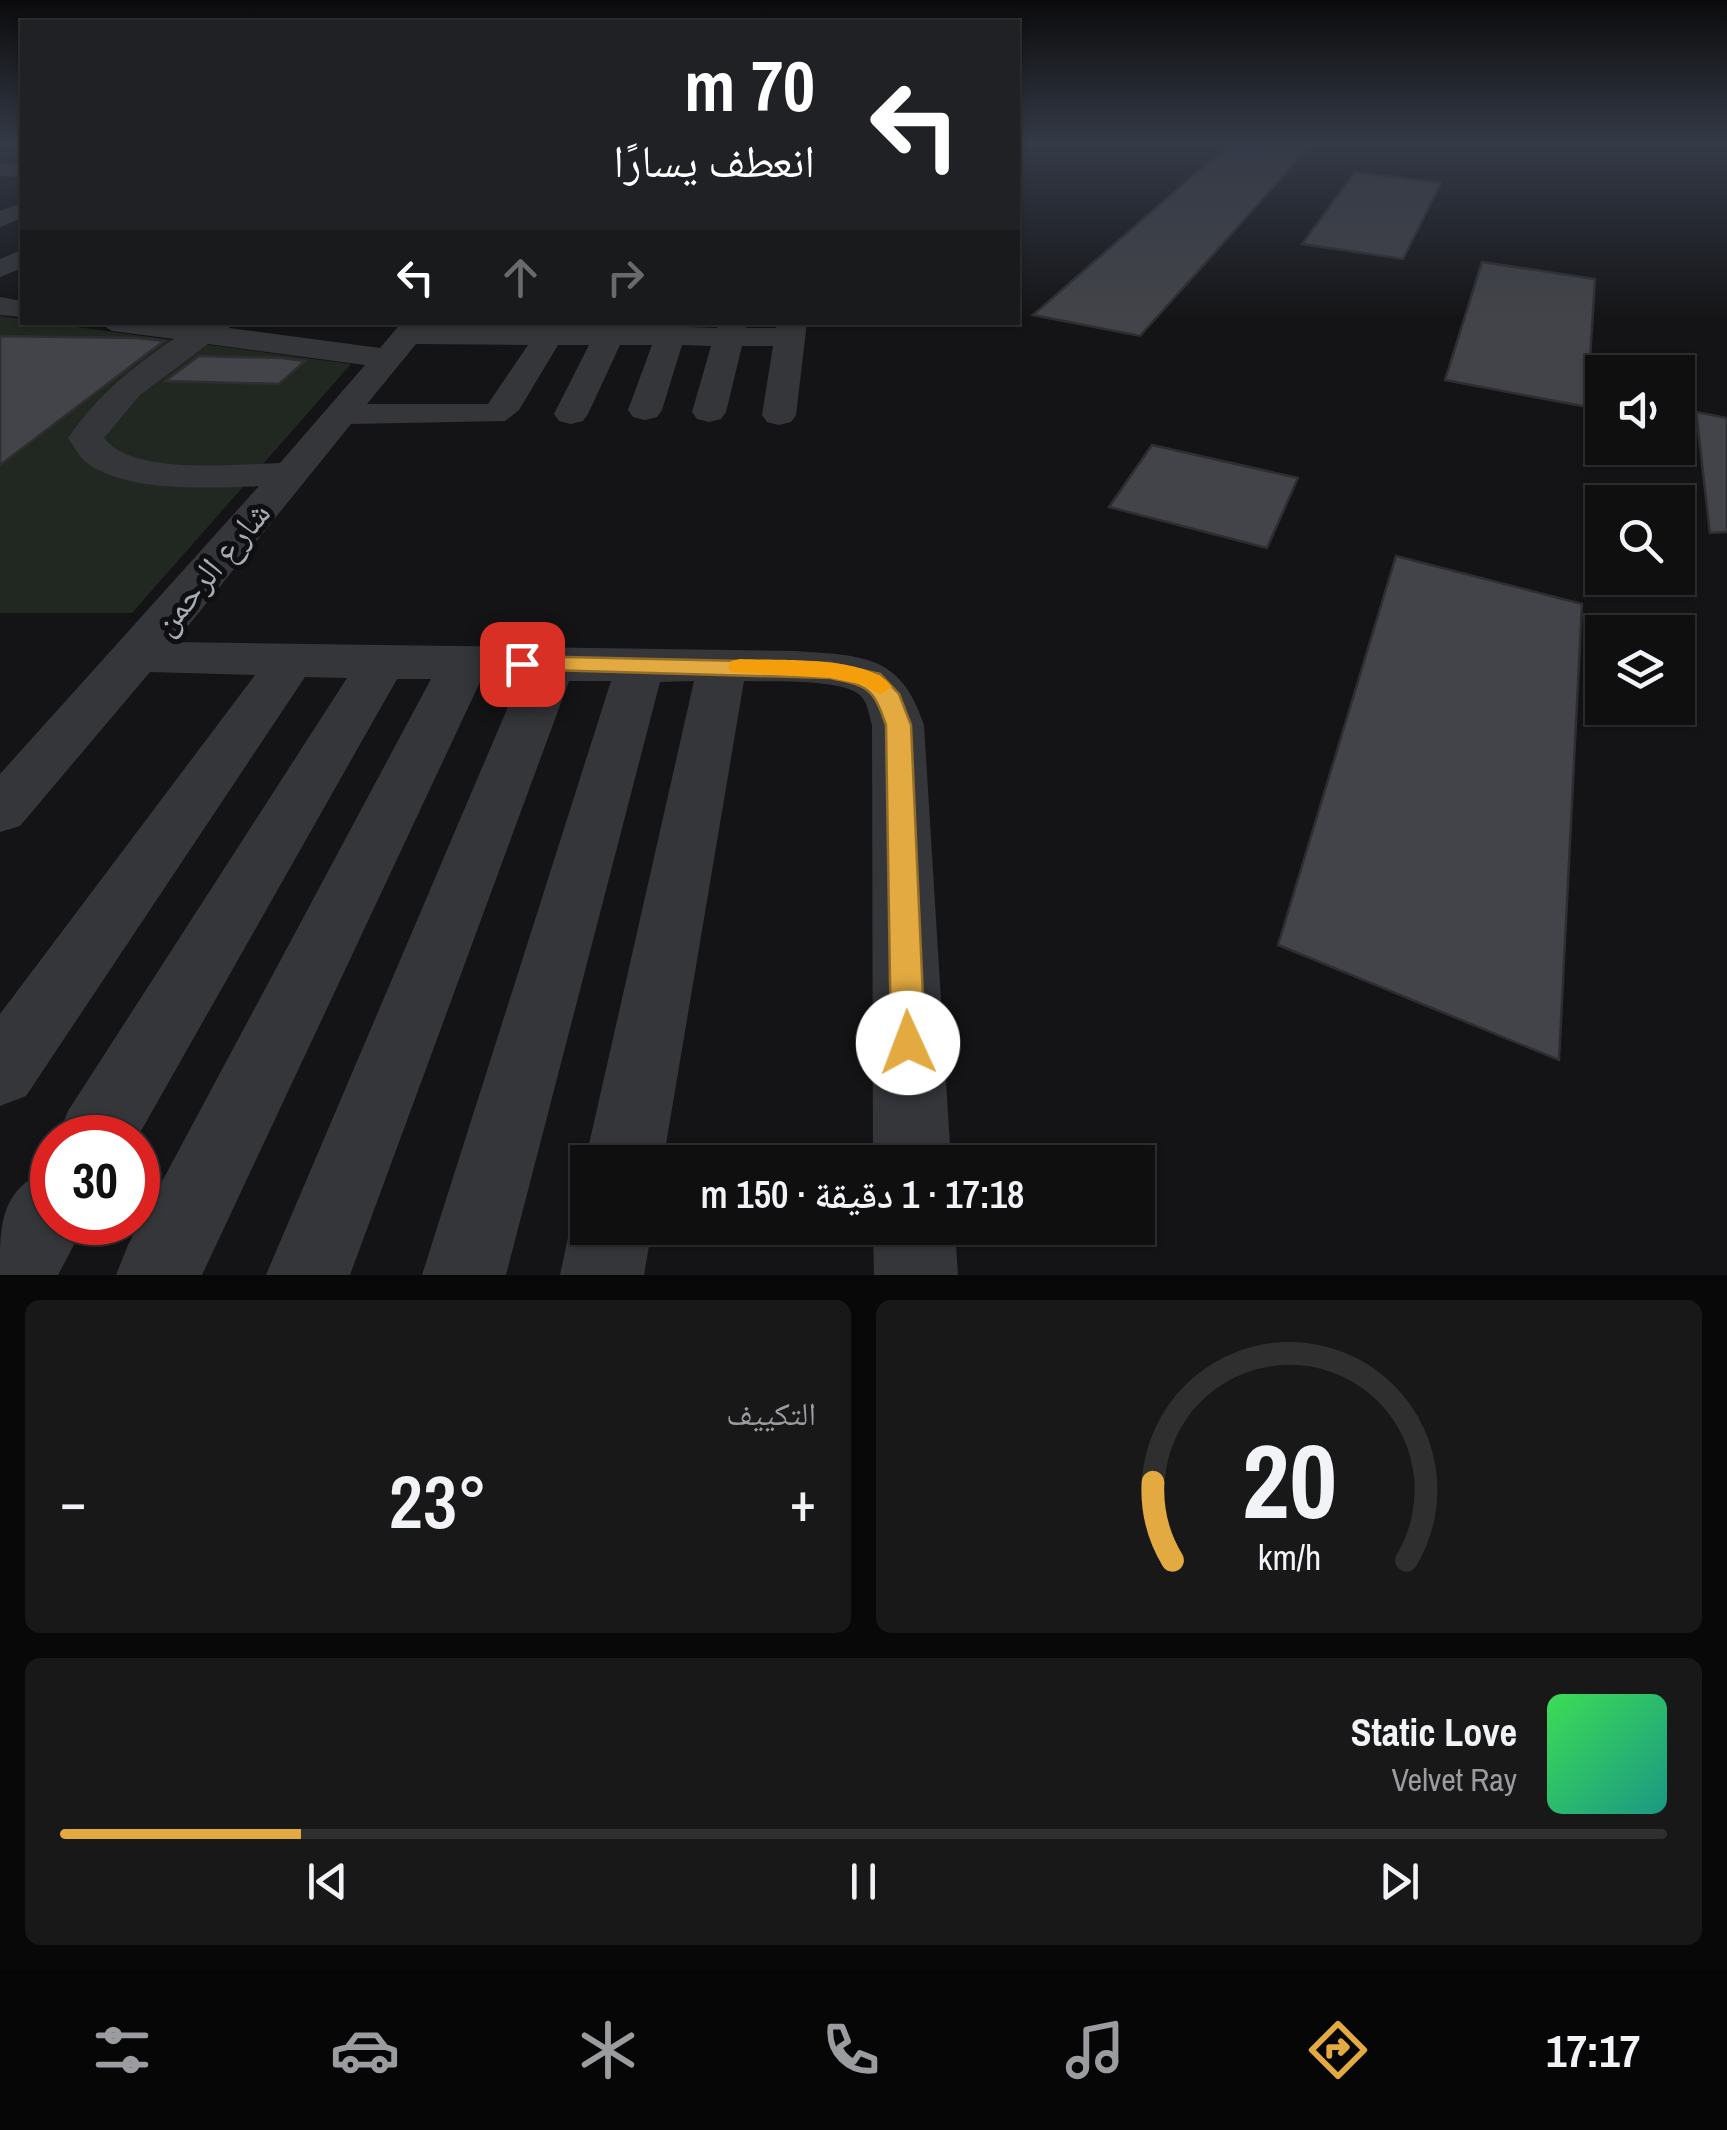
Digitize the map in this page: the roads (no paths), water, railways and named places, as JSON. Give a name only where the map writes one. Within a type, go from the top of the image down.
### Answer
[{"type":"street","points":[[154,325],[403,339],[496,329],[792,330],[779,415]]},
{"type":"street","points":[[210,329],[142,378],[94,422],[86,438],[90,450],[114,464],[161,474],[289,474]]},
{"type":"street","points":[[338,414],[493,414],[502,410],[553,329]]},
{"type":"street","points":[[572,414],[613,329]]},
{"type":"street","points":[[645,410],[673,330]]},
{"type":"street","points":[[709,412],[731,330]]},
{"type":"street","name":"شارع الرحمن","points":[[0,811],[137,656],[403,339]]},
{"type":"street","points":[[137,656],[290,662],[722,666],[830,670],[872,679],[887,694],[898,725],[911,1145]]},
{"type":"street","points":[[0,1072],[290,662]]},
{"type":"street","points":[[109,1115],[382,662]]},
{"type":"street","points":[[158,1275],[465,662]]},
{"type":"street","points":[[308,1275],[550,664]]},
{"type":"street","points":[[464,1275],[640,666]]},
{"type":"street","points":[[627,1145],[722,666]]},
{"type":"street","points":[[12,1275],[30,1244]]},
{"type":"street","points":[[602,1275],[608,1245]]},
{"type":"street","points":[[915,1245],[916,1275]]}]
